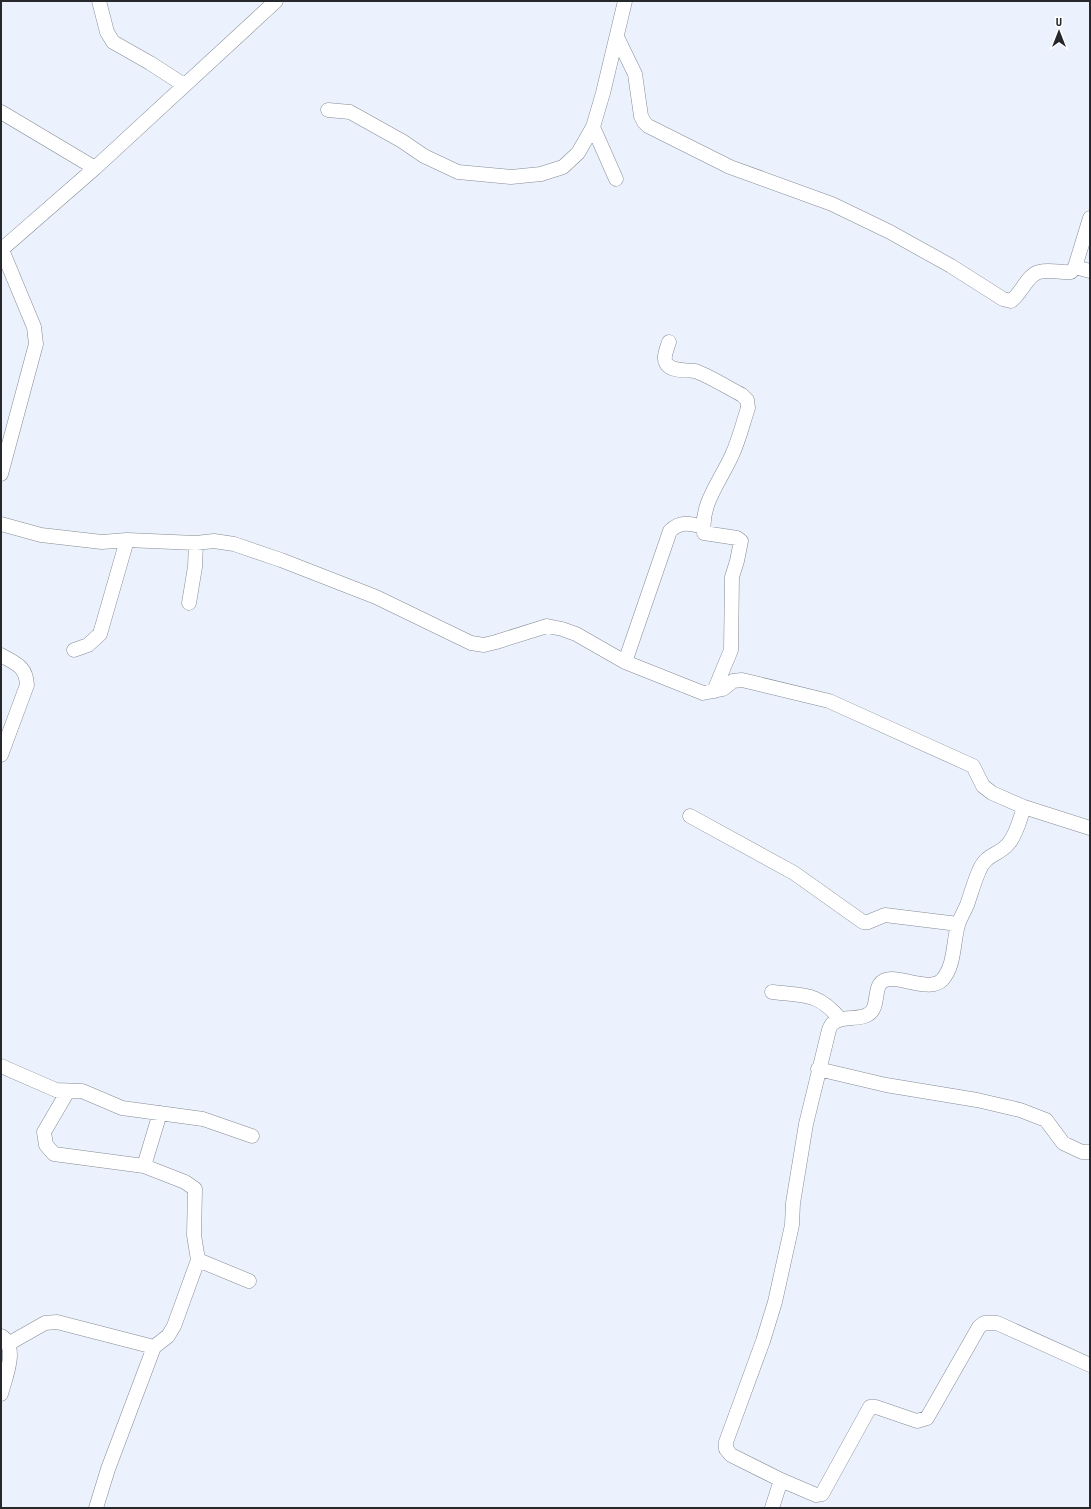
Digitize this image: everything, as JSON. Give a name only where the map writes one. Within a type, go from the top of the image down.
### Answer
[{"type":"street","points":[[99,1],[107,32],[113,42],[150,62],[184,85]]},
{"type":"street","points":[[1,474],[36,344],[34,327],[1,250],[95,168],[184,85],[259,19],[276,1]]},
{"type":"street","points":[[328,110],[350,112],[402,141],[424,156],[458,172],[511,177],[541,174],[563,167],[578,153],[593,127],[603,93],[625,1]]},
{"type":"street","points":[[617,37],[634,74],[641,116],[644,122],[660,132],[730,167],[832,204],[951,266],[1003,299],[1011,301],[1018,296],[1030,276],[1038,272],[1071,272],[1075,267],[1090,218]]},
{"type":"street","points":[[1,112],[95,168]]},
{"type":"street","points":[[593,127],[616,179]]},
{"type":"street","points":[[1075,267],[1090,271]]},
{"type":"street","points":[[669,342],[665,358],[666,363],[670,366],[679,370],[696,372],[747,400],[748,408],[733,455],[709,500],[703,519],[704,533],[737,538],[740,541],[738,561],[732,578],[731,650],[714,691]]},
{"type":"street","points":[[625,662],[670,531],[677,525],[690,523],[703,527]]},
{"type":"street","points":[[1,524],[41,535],[102,542],[127,540],[196,543],[214,541],[234,544],[281,560],[376,597],[471,643],[484,645],[490,644],[547,626],[576,634],[625,662],[703,692],[723,689],[733,681],[742,680],[829,701],[973,766],[983,786],[988,791],[1024,807],[1090,828]]},
{"type":"street","points":[[74,650],[88,645],[100,634],[127,540]]},
{"type":"street","points":[[189,602],[195,563],[196,543]]},
{"type":"street","points":[[1,655],[21,667],[26,675],[26,685],[1,754]]},
{"type":"street","points":[[1024,807],[1015,833],[1008,844],[984,861],[958,924],[949,969],[942,981],[933,984],[926,984],[892,979],[884,980],[878,985],[872,1011],[865,1016],[840,1019],[832,1024],[818,1070],[806,1124],[793,1203],[792,1225],[775,1302],[763,1341],[726,1442],[726,1449],[731,1455],[781,1480],[816,1495],[822,1494],[870,1407],[876,1407],[917,1421],[927,1418],[978,1327],[984,1323],[997,1323],[1090,1365]]},
{"type":"street","points":[[690,816],[794,873],[863,922],[868,922],[885,915],[958,924]]},
{"type":"street","points":[[772,992],[819,1000],[829,1006],[840,1019]]},
{"type":"street","points":[[1,1066],[41,1085],[56,1090],[82,1091],[95,1095],[122,1108],[203,1119],[252,1136]]},
{"type":"street","points":[[818,1070],[886,1085],[977,1100],[1020,1110],[1046,1120],[1063,1143],[1082,1152],[1090,1152]]},
{"type":"street","points":[[68,1091],[44,1132],[46,1145],[54,1154],[144,1166],[185,1182],[195,1189],[194,1235],[198,1260],[174,1326],[168,1336],[154,1347],[108,1469],[96,1508]]},
{"type":"street","points":[[144,1166],[160,1113]]},
{"type":"street","points":[[198,1260],[249,1281]]},
{"type":"street","points":[[1,1394],[10,1355],[4,1340],[45,1322],[57,1322],[154,1347]]},
{"type":"street","points":[[772,1508],[781,1480]]}]
